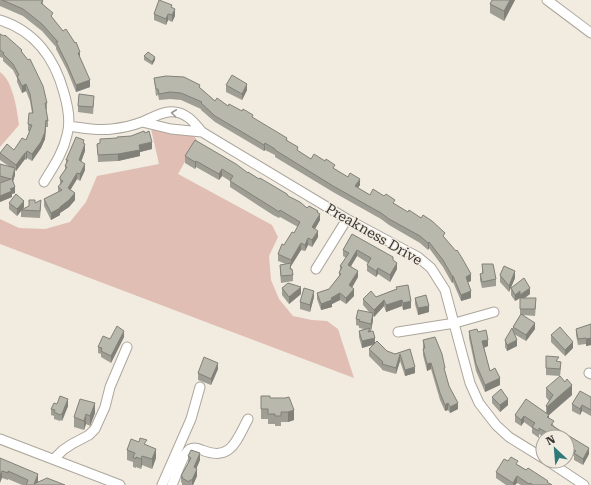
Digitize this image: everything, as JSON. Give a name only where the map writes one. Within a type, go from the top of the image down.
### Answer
[{"type":"street","points":[[547,0],[591,33]]},
{"type":"street","points":[[0,20],[21,29],[34,39],[44,49],[61,81],[68,107],[69,126],[62,150],[55,165],[44,182]]},
{"type":"street","name":"Preakness Drive","points":[[69,126],[96,130],[112,129],[142,122],[158,113],[180,113],[188,117],[202,132],[347,219],[418,257],[431,268],[445,290],[470,383],[483,411],[509,436],[535,453]]},
{"type":"street","name":"Preakness Drive","points":[[142,122],[171,129],[202,132]]},
{"type":"street","points":[[316,269],[347,219]]},
{"type":"street","points":[[398,332],[455,323],[494,312]]},
{"type":"street","points":[[54,459],[62,450],[95,430],[105,407],[110,387],[127,347]]},
{"type":"street","points":[[162,485],[191,418],[200,387]]},
{"type":"street","points":[[172,485],[183,461],[191,449],[196,448],[211,454],[220,454],[228,451],[234,445],[248,419]]},
{"type":"street","points":[[0,439],[120,485]]},
{"type":"street","points":[[560,469],[584,485]]},
{"type":"shaded area","points":[[0,72],[8,82],[11,89],[16,104],[19,125],[0,147]]},
{"type":"shaded area","points":[[151,129],[193,135],[197,140],[178,174],[272,225],[278,237],[269,256],[271,280],[279,299],[293,316],[327,321],[338,329],[354,378],[0,244],[0,219],[19,228],[45,229],[70,222],[86,202],[97,176],[159,164]]},
{"type":"building","points":[[2,0],[43,0],[41,3],[53,13],[51,16],[63,31],[66,29],[75,43],[76,42],[80,52],[78,53],[90,80],[76,85],[56,42],[58,42],[42,24],[23,9]]},
{"type":"building","points":[[159,0],[172,5],[171,7],[175,9],[172,15],[168,14],[166,19],[154,14]]},
{"type":"building","points":[[492,0],[510,0],[504,11],[490,4]]},
{"type":"building","points":[[0,34],[5,35],[22,50],[21,51],[28,60],[30,59],[43,86],[47,103],[45,103],[48,121],[46,120],[45,132],[41,142],[32,154],[27,151],[16,165],[0,153],[7,144],[14,150],[22,138],[26,140],[32,125],[28,124],[29,113],[33,113],[30,94],[26,84],[22,86],[17,76],[19,75],[13,64],[0,50]]},
{"type":"building","points":[[148,52],[155,57],[152,62],[144,56]]},
{"type":"building","points":[[232,75],[247,84],[242,94],[226,85]]},
{"type":"building","points":[[166,76],[184,77],[200,85],[199,87],[215,101],[217,98],[228,106],[229,104],[242,111],[243,109],[253,115],[252,117],[287,138],[286,140],[298,147],[297,150],[311,159],[314,154],[335,165],[333,168],[348,177],[350,173],[360,179],[355,186],[370,195],[373,189],[384,196],[386,194],[395,200],[393,203],[408,212],[409,210],[421,218],[423,215],[432,221],[445,233],[443,236],[456,251],[457,250],[471,274],[466,277],[471,291],[461,295],[453,276],[443,260],[429,242],[428,243],[420,236],[333,186],[265,143],[264,145],[215,116],[201,103],[202,102],[181,93],[170,92],[159,94],[158,89],[156,89],[154,78]]},
{"type":"building","points":[[79,94],[94,96],[93,107],[78,106]]},
{"type":"building","points":[[144,131],[145,133],[149,131],[152,142],[139,145],[140,150],[118,154],[98,155],[97,144],[100,143],[100,139],[131,136]]},
{"type":"building","points":[[76,137],[84,140],[83,143],[85,144],[79,160],[85,164],[80,174],[77,173],[68,188],[75,193],[60,208],[51,213],[44,199],[62,190],[58,187],[63,181],[60,177],[67,167],[65,166],[68,160],[66,160]]},
{"type":"building","points":[[195,140],[236,164],[248,173],[259,179],[260,178],[287,194],[307,208],[309,206],[318,211],[317,212],[320,214],[312,227],[318,231],[312,240],[308,238],[305,245],[301,243],[291,260],[278,254],[282,244],[284,245],[292,232],[294,233],[300,222],[280,210],[279,212],[230,181],[233,176],[222,169],[219,174],[185,156]]},
{"type":"building","points":[[0,164],[15,168],[12,179],[15,187],[10,189],[12,191],[0,196],[0,183],[11,179],[0,176]]},
{"type":"building","points":[[16,194],[24,201],[17,209],[9,203]]},
{"type":"building","points":[[29,200],[35,200],[35,203],[41,200],[40,211],[21,210],[29,206]]},
{"type":"building","points":[[352,234],[393,257],[393,260],[397,263],[390,275],[378,268],[376,271],[367,265],[371,258],[357,250],[348,265],[358,271],[349,285],[354,289],[346,298],[340,293],[331,298],[332,300],[321,304],[317,293],[329,289],[341,274],[339,273],[342,267],[340,266],[349,253],[343,250]]},
{"type":"building","points":[[291,263],[290,269],[292,269],[293,275],[281,276],[280,265]]},
{"type":"building","points":[[482,264],[493,264],[496,279],[482,282],[480,274],[483,273]]},
{"type":"building","points":[[504,266],[515,271],[509,286],[500,275]]},
{"type":"building","points":[[524,278],[530,288],[520,295],[520,291],[515,295],[511,288]]},
{"type":"building","points":[[288,283],[301,287],[289,297],[282,288]]},
{"type":"building","points":[[408,285],[411,301],[403,303],[402,300],[386,305],[384,300],[374,310],[363,299],[371,291],[376,297],[397,289],[396,287]]},
{"type":"building","points":[[304,288],[314,291],[310,305],[300,302]]},
{"type":"building","points":[[426,295],[429,306],[418,308],[415,298]]},
{"type":"building","points":[[520,298],[536,298],[535,309],[520,309]]},
{"type":"building","points":[[358,310],[373,313],[371,324],[356,319]]},
{"type":"building","points":[[521,314],[535,323],[526,335],[513,327]]},
{"type":"building","points":[[591,324],[591,338],[578,339],[576,329]]},
{"type":"building","points":[[117,326],[124,331],[111,356],[101,351],[102,348],[98,347],[103,336],[110,339]]},
{"type":"building","points":[[560,327],[573,342],[565,350],[551,335]]},
{"type":"building","points":[[370,328],[368,332],[373,331],[375,338],[362,341],[359,331]]},
{"type":"building","points":[[512,328],[517,340],[507,345],[505,340]]},
{"type":"building","points":[[477,329],[478,332],[486,330],[488,340],[482,341],[490,371],[495,368],[500,378],[485,385],[476,364],[469,331]]},
{"type":"building","points":[[435,337],[442,354],[449,386],[458,403],[450,407],[448,403],[445,405],[431,363],[427,364],[423,349],[425,348],[423,340]]},
{"type":"building","points":[[377,341],[387,351],[395,354],[410,349],[415,367],[405,370],[400,354],[396,368],[382,364],[383,362],[369,349]]},
{"type":"building","points":[[546,356],[559,357],[556,361],[561,362],[560,369],[546,368]]},
{"type":"building","points":[[204,357],[218,363],[211,379],[198,373]]},
{"type":"building","points":[[560,376],[565,382],[567,379],[572,385],[547,407],[546,406],[553,395],[546,388]]},
{"type":"building","points":[[501,389],[508,399],[500,405],[492,397]]},
{"type":"building","points":[[580,391],[591,397],[591,410],[582,405],[580,409],[572,404]]},
{"type":"building","points":[[60,396],[68,399],[62,414],[60,415],[54,412],[55,410],[51,409],[54,403],[57,404]]},
{"type":"building","points":[[261,396],[270,396],[270,398],[289,397],[294,410],[281,412],[281,416],[268,414],[268,409],[261,409]]},
{"type":"building","points":[[80,399],[95,403],[90,416],[86,414],[84,421],[74,417]]},
{"type":"building","points":[[526,399],[549,415],[547,417],[554,421],[551,425],[558,429],[536,429],[532,427],[535,423],[524,416],[521,420],[515,415]]},
{"type":"building","points":[[140,438],[147,440],[144,444],[156,449],[152,459],[142,456],[141,459],[136,457],[136,459],[133,457],[135,453],[127,450],[131,439],[139,442]]},
{"type":"building","points":[[575,440],[589,448],[583,459],[575,454]]},
{"type":"building","points":[[191,450],[200,453],[194,467],[197,469],[192,480],[189,482],[181,476],[191,458],[188,456]]},
{"type":"building","points":[[511,457],[518,461],[516,464],[526,470],[528,468],[552,485],[529,484],[517,476],[513,483],[496,472],[504,459],[508,461]]},
{"type":"building","points":[[0,458],[38,474],[34,484],[47,478],[65,485],[26,485],[28,480],[8,471],[8,473],[2,471],[0,475]]}]
